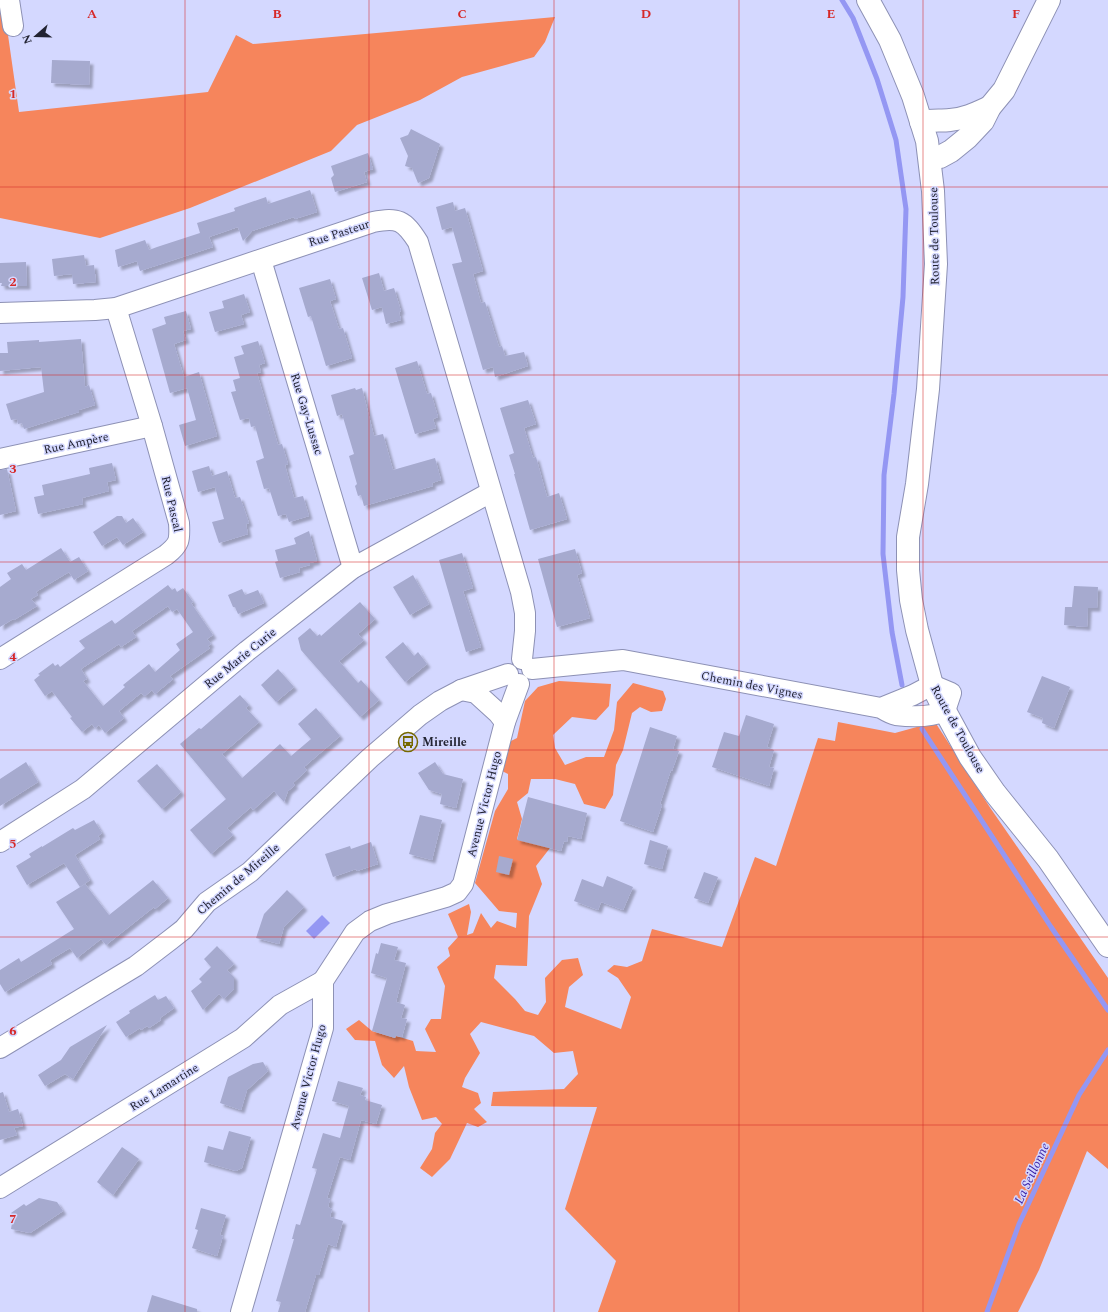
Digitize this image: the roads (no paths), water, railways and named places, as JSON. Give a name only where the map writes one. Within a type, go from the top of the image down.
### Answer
[{"type":"street","points":[[9,0],[13,26]]},
{"type":"street","name":"Route de Toulouse","points":[[868,0],[890,40],[904,71],[921,122],[930,159],[935,216],[936,264],[928,389],[917,484],[908,538],[908,570],[911,600],[917,630],[943,696],[979,746],[1018,807],[1048,859],[1104,940]]},
{"type":"street","points":[[930,159],[940,157],[951,151],[967,138],[983,121],[990,107],[1004,90],[1049,0]]},
{"type":"street","points":[[921,122],[962,118],[976,114],[990,107]]},
{"type":"street","name":"Rue Pasteur","points":[[0,313],[116,308],[373,222],[388,219],[399,221],[410,229],[418,242],[491,492]]},
{"type":"street","name":"Rue Gay-Lussac","points":[[261,260],[353,568]]},
{"type":"street","name":"Rue Pascal","points":[[0,659],[166,555],[176,547],[180,537],[179,522],[152,426],[116,308]]},
{"type":"street","name":"Rue Ampère","points":[[0,459],[152,426]]},
{"type":"street","points":[[491,492],[521,592],[527,664],[532,673],[529,680],[522,684],[513,679]]},
{"type":"street","name":"Rue Marie Curie","points":[[0,842],[83,789],[247,651],[353,568],[491,492]]},
{"type":"street","name":"Chemin des Vignes","points":[[527,664],[623,660],[881,708],[895,715],[924,716],[939,714],[943,696]]},
{"type":"street","name":"Chemin de Mireille","points":[[0,1048],[136,966],[184,929],[207,902],[250,872],[370,758],[413,720],[435,704],[461,690],[513,679]]},
{"type":"street","name":"Avenue Victor Hugo","points":[[241,1312],[323,1028],[323,981],[355,932],[370,921],[387,914],[446,897],[457,892],[463,884],[505,722],[513,679]]},
{"type":"street","points":[[461,690],[476,693],[498,713],[505,722]]},
{"type":"street","points":[[881,708],[913,695],[943,696]]},
{"type":"street","name":"Rue Lamartine","points":[[0,1188],[243,1038],[280,1006],[323,981]]},
{"type":"water","points":[[322,915],[330,923],[314,939],[306,931]]},
{"type":"waterway","points":[[842,0],[853,18],[877,79],[896,140],[906,209],[903,297],[894,394],[884,475],[883,554],[892,632],[902,685]]},
{"type":"waterway","points":[[922,729],[1051,927],[1108,1010]]},
{"type":"waterway","name":"La Seillonne","points":[[987,1312],[1019,1224],[1079,1095],[1108,1050]]},
{"type":"place","name":"Mireille","points":[[408,742]]}]
